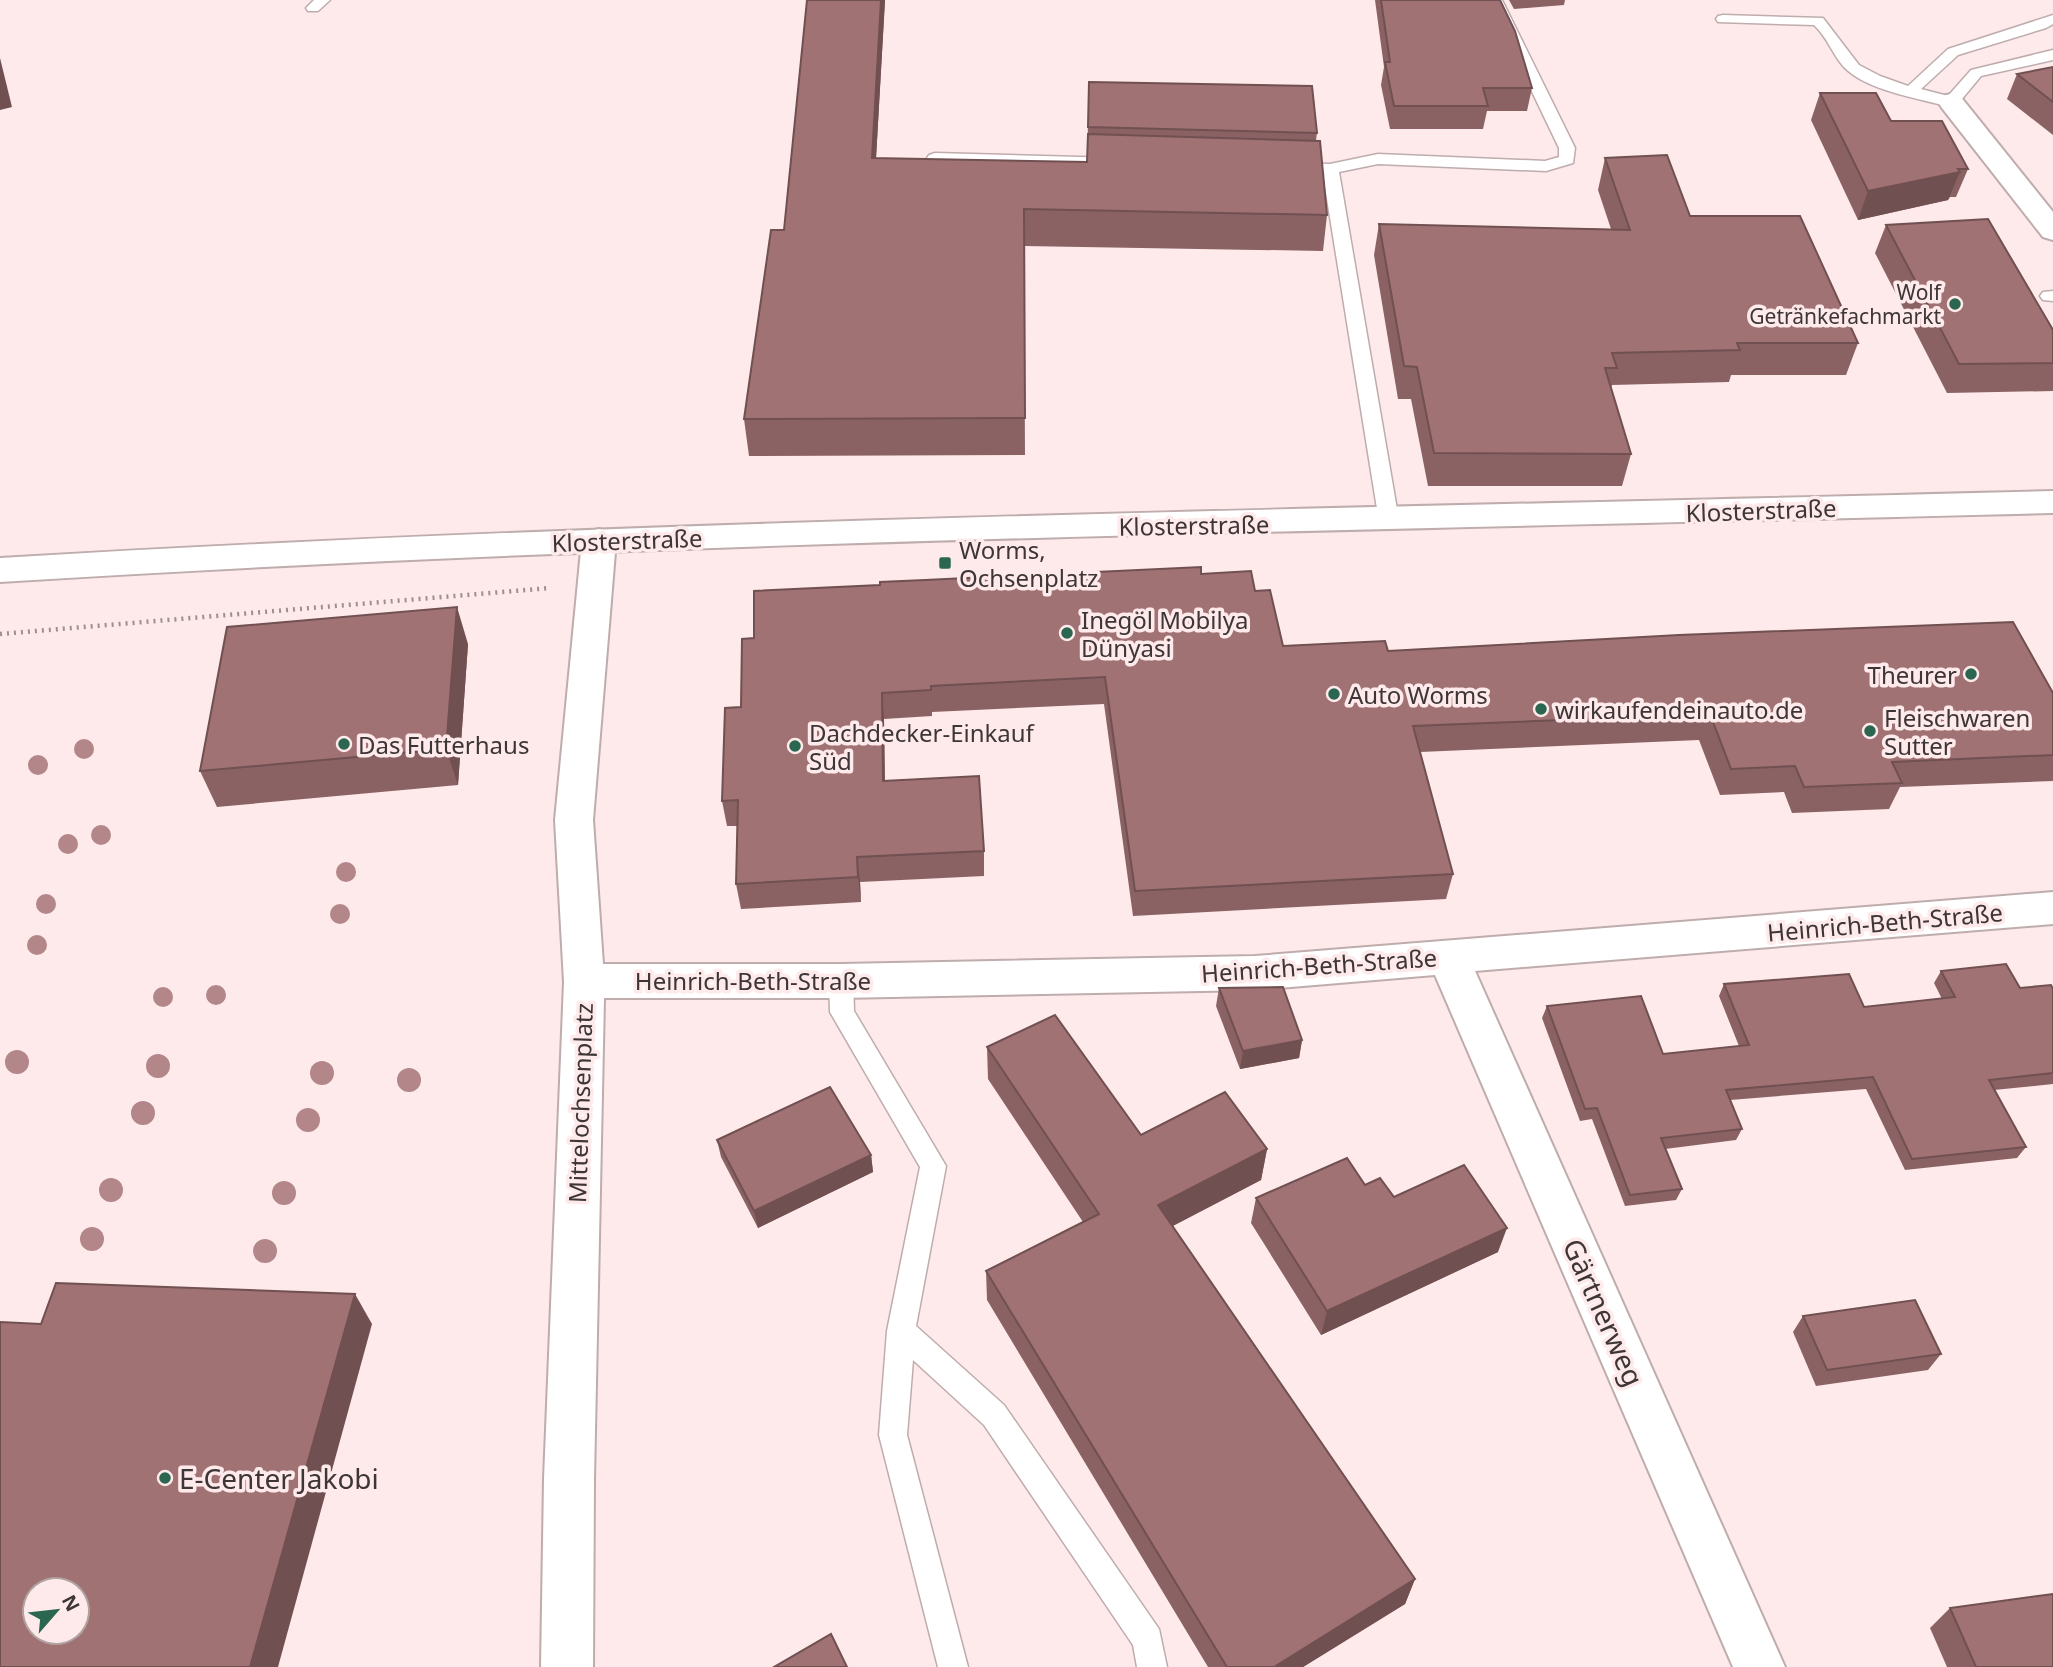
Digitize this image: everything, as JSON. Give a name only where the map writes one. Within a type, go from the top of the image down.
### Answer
[{"type":"street","points":[[1951,102],[2053,231]]},
{"type":"street","name":"Klosterstraße","points":[[0,570],[294,552],[599,540],[2053,502]]},
{"type":"street","name":"Mittelochsenplatz","points":[[567,1667],[569,1479],[584,982],[574,820],[599,540]]},
{"type":"street","name":"Heinrich-Beth-Straße","points":[[584,982],[645,979],[841,981],[1255,972],[2053,908]]},
{"type":"street","name":"Gärtnerweg","points":[[1448,957],[1759,1667]]},
{"type":"lane","points":[[1275,167],[1330,169],[1378,159],[1546,166],[1567,160],[1567,148],[1495,0]]},
{"type":"lane","points":[[1723,19],[1818,21],[1828,28],[1852,66],[1868,77],[1951,102],[1976,73],[2053,55]]},
{"type":"lane","points":[[1912,90],[1951,53],[1980,42],[2031,30],[2053,19]]},
{"type":"lane","points":[[935,158],[1139,163]]},
{"type":"lane","points":[[1330,169],[1390,521]]},
{"type":"lane","points":[[841,981],[842,1012],[933,1166],[901,1331],[892,1435],[953,1667]]},
{"type":"lane","points":[[901,1331],[994,1415],[1148,1640],[1152,1667]]},
{"type":"path","points":[[0,634],[595,584]]},
{"type":"building","points":[[807,0],[881,0],[872,158],[1087,162],[1088,134],[1320,141],[1327,215],[1024,209],[1025,418],[744,419],[771,230],[784,230]]},
{"type":"building","points":[[1381,0],[1500,0],[1515,31],[1532,88],[1483,88],[1488,106],[1394,106],[1385,62],[1390,62]]},
{"type":"building","points":[[2053,67],[2053,102],[2017,74]]},
{"type":"building","points":[[1089,82],[1312,86],[1317,133],[1088,127]]},
{"type":"building","points":[[1820,93],[1876,93],[1891,121],[1942,121],[1968,169],[1958,169],[1960,172],[1868,191]]},
{"type":"building","points":[[1667,155],[1690,216],[1800,216],[1858,343],[1737,343],[1740,350],[1612,353],[1617,368],[1605,368],[1631,454],[1434,453],[1417,367],[1404,366],[1379,224],[1630,230],[1605,158]]},
{"type":"building","name":"Wolf Getränkefachmarkt","points":[[1988,219],[2053,330],[2053,363],[1959,364],[1886,225]]},
{"type":"building","points":[[1201,567],[1201,574],[1251,571],[1255,591],[1270,590],[1283,646],[1385,641],[1388,651],[1679,635],[2013,622],[2053,693],[2053,755],[1892,762],[1902,783],[1804,787],[1795,766],[1731,769],[1710,714],[1413,726],[1453,874],[1135,891],[1105,677],[931,686],[931,690],[882,693],[883,781],[979,776],[984,851],[857,857],[858,877],[736,884],[738,800],[722,801],[725,708],[741,707],[742,639],[754,638],[754,591],[880,585],[880,582]]},
{"type":"building","name":"Das Futterhaus","points":[[457,607],[446,749],[200,771],[227,627]]},
{"type":"building","points":[[2006,964],[2020,988],[2051,985],[2053,989],[2053,1073],[1989,1080],[2026,1147],[1912,1159],[1873,1077],[1726,1090],[1742,1129],[1661,1138],[1682,1189],[1630,1195],[1597,1108],[1585,1109],[1547,1006],[1641,996],[1663,1054],[1749,1045],[1724,984],[1849,974],[1864,1007],[1955,997],[1941,971]]},
{"type":"building","points":[[1283,987],[1302,1040],[1243,1051],[1219,988]]},
{"type":"building","points":[[1055,1015],[1141,1135],[1225,1092],[1267,1149],[1158,1205],[1415,1579],[1274,1667],[1227,1667],[986,1271],[1099,1214],[987,1047]]},
{"type":"building","points":[[830,1087],[871,1155],[754,1211],[717,1140]]},
{"type":"building","points":[[1347,1158],[1365,1185],[1380,1178],[1394,1197],[1464,1165],[1507,1228],[1327,1311],[1256,1198]]},
{"type":"building","name":"E-Center Jakobi","points":[[56,1283],[355,1294],[250,1667],[0,1667],[0,1322],[41,1324]]},
{"type":"building","points":[[1915,1300],[1941,1354],[1827,1370],[1803,1316]]},
{"type":"building","points":[[2053,1594],[2053,1667],[1976,1667],[1950,1608]]},
{"type":"building","points":[[831,1634],[847,1667],[774,1667]]},
{"type":"place","name":"Wolf Getränkefachmarkt","points":[[1955,304]]},
{"type":"place","name":"Worms, Ochsenplatz","points":[[945,563]]},
{"type":"place","name":"Inegöl Mobilya Dünyasi","points":[[1067,633]]},
{"type":"place","name":"Theurer","points":[[1971,674]]},
{"type":"place","name":"Auto Worms","points":[[1334,694]]},
{"type":"place","name":"wirkaufendeinauto.de","points":[[1541,709]]},
{"type":"place","name":"Fleischwaren Sutter","points":[[1870,731]]},
{"type":"place","name":"Das Futterhaus","points":[[344,744]]},
{"type":"place","name":"Dachdecker-Einkauf Süd","points":[[795,746]]},
{"type":"place","name":"E-Center Jakobi","points":[[165,1478]]}]
